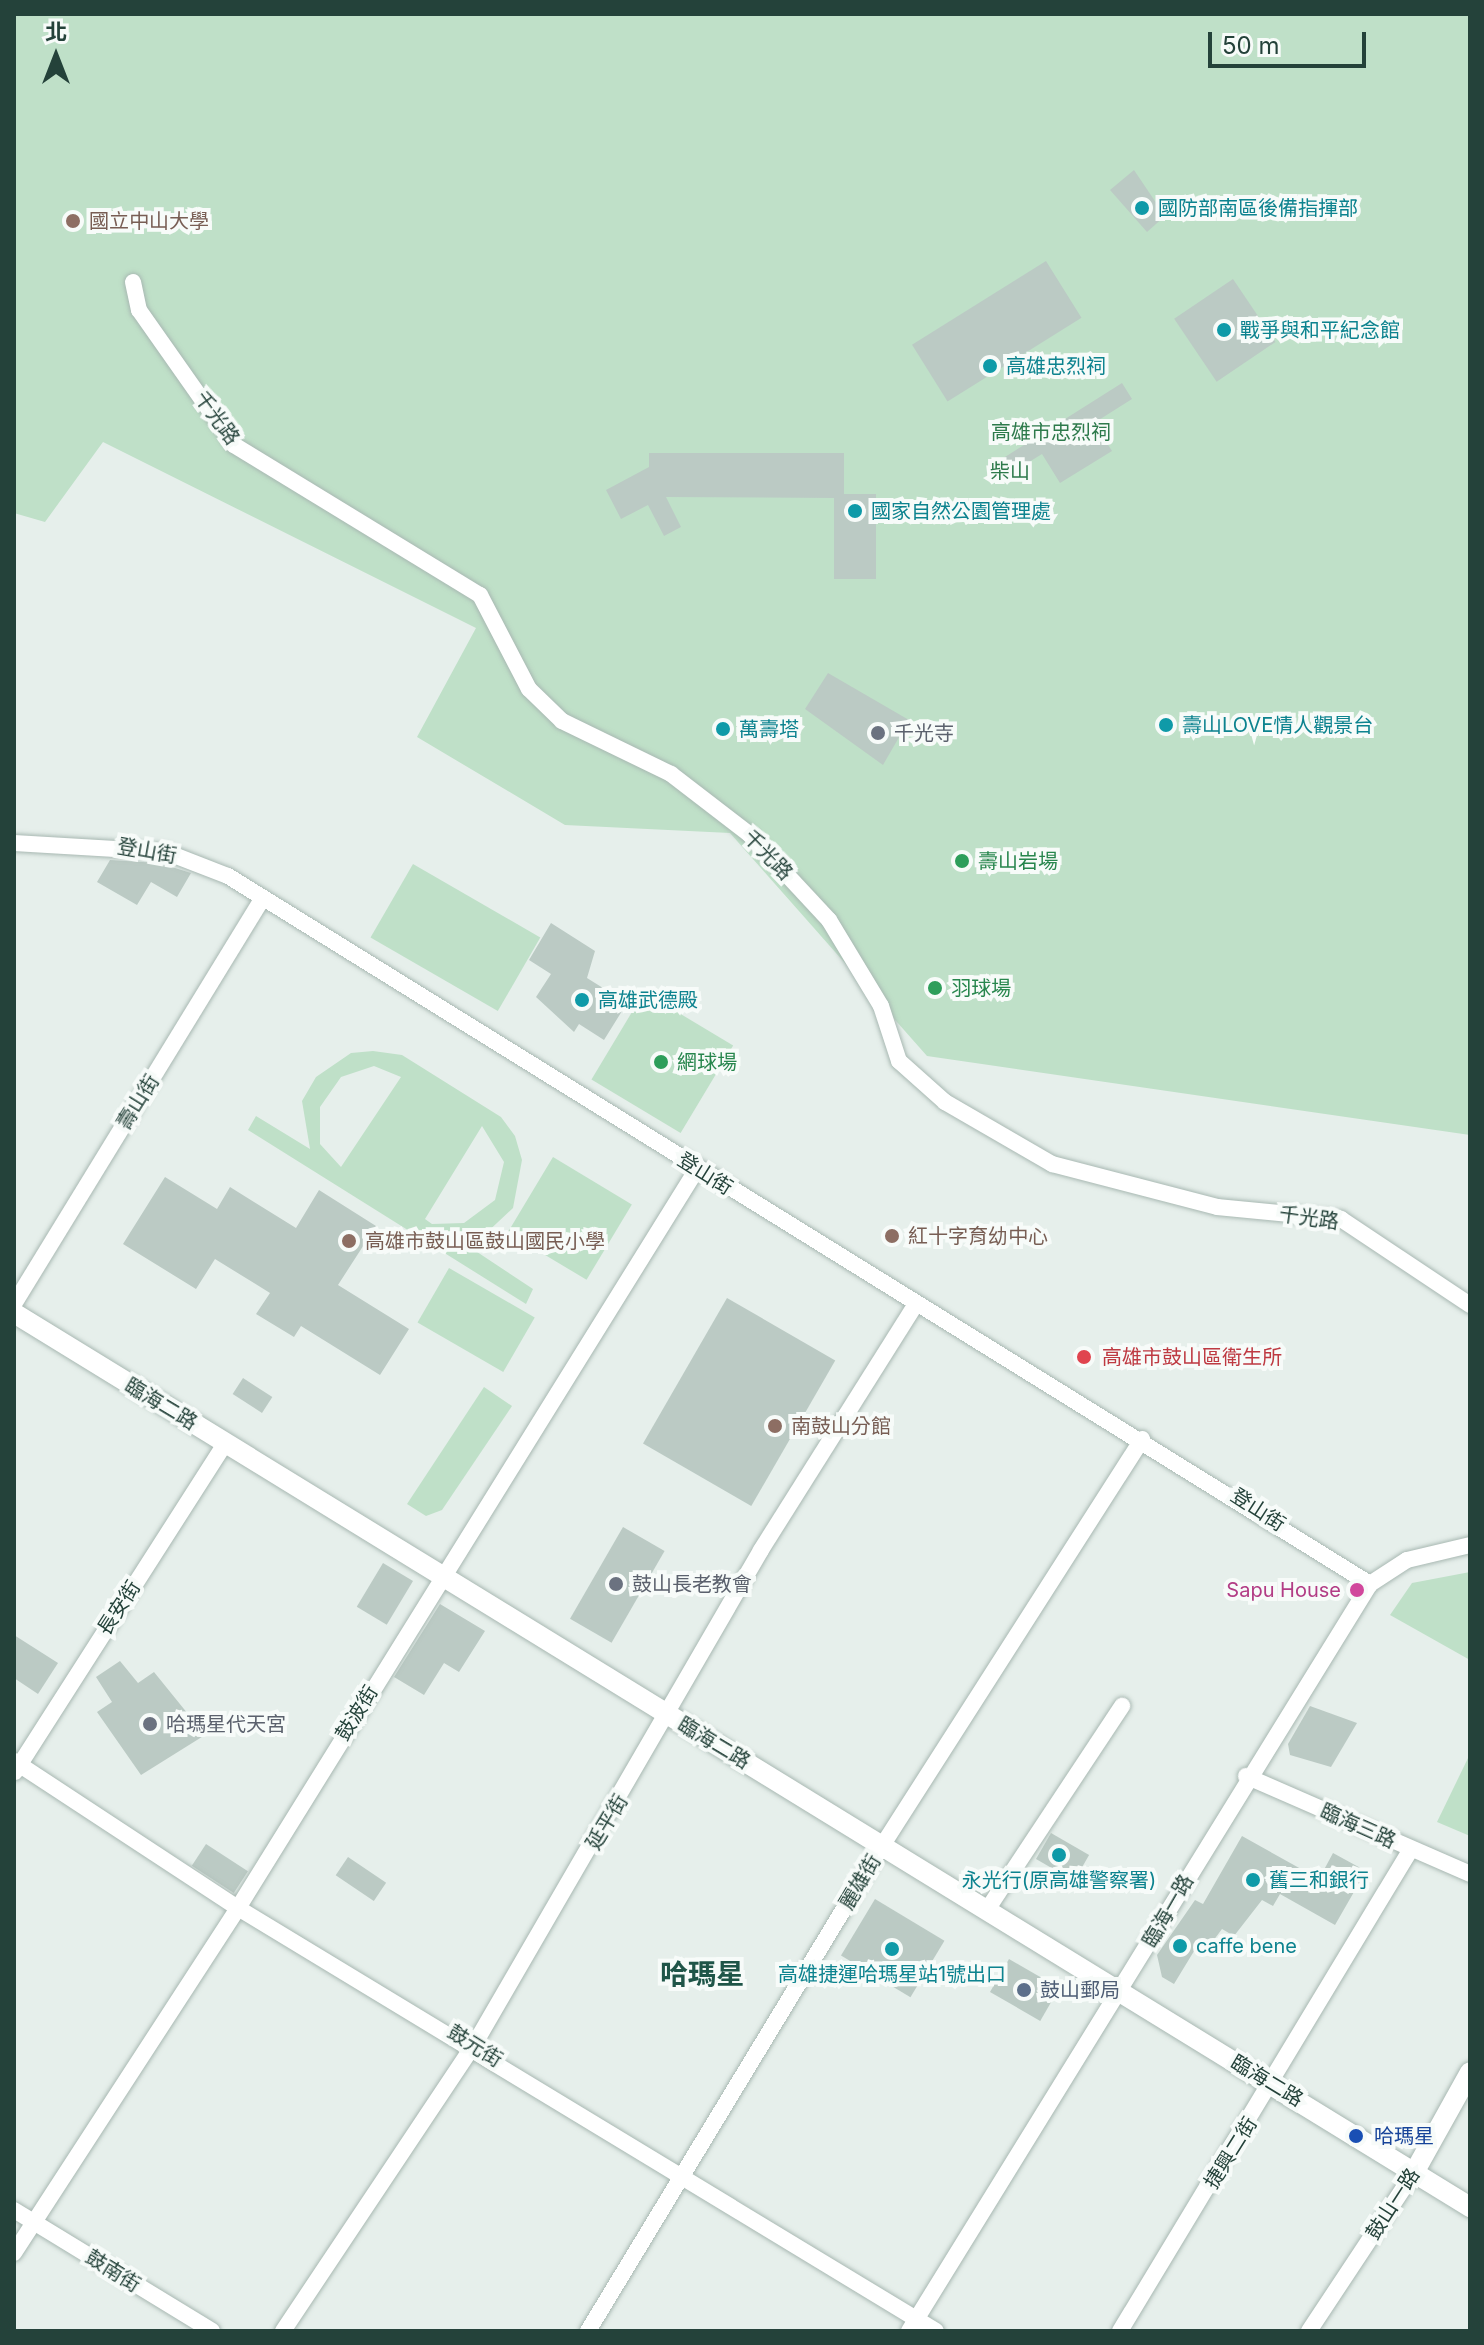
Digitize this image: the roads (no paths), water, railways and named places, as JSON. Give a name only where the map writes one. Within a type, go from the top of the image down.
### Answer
[{"type":"street","name":"千光路","points":[[133,282],[139,310],[234,445],[480,595],[529,689],[562,721],[671,774],[749,834],[829,920],[881,1006],[899,1061],[945,1102],[1052,1164],[1217,1207],[1341,1219],[1470,1305]]},
{"type":"street","name":"登山街","points":[[14,843],[166,852],[228,876],[262,900],[916,1304],[1142,1439],[1370,1584]]},
{"type":"street","name":"壽山街","points":[[14,1304],[262,900]]},
{"type":"street","name":"鼓波街","points":[[14,2253],[238,1908],[697,1169]]},
{"type":"street","name":"延平街","points":[[283,2331],[474,2045],[670,1716],[761,1550],[916,1304]]},
{"type":"street","name":"臨海二路","points":[[14,1313],[1470,2207]]},
{"type":"street","name":"麗雄街","points":[[588,2331],[685,2176],[882,1846],[1142,1439]]},
{"type":"street","name":"長安街","points":[[16,1766],[225,1443]]},
{"type":"street","name":"臨海一路","points":[[912,2325],[1120,1991],[1246,1776],[1370,1584],[1407,1560],[1470,1545]]},
{"type":"street","points":[[987,1910],[1122,1706]]},
{"type":"street","name":"鼓元街","points":[[16,1766],[238,1908],[474,2045],[685,2176],[912,2325],[936,2331]]},
{"type":"street","name":"臨海三路","points":[[1246,1776],[1470,1874]]},
{"type":"street","name":"捷興二街","points":[[1120,2331],[1273,2084],[1411,1849]]},
{"type":"street","name":"鼓山一路","points":[[1309,2331],[1415,2171],[1470,2072]]},
{"type":"street","name":"鼓南街","points":[[14,2210],[212,2331]]},
{"type":"place","name":"國防部南區後備指揮部","points":[[1142,208]]},
{"type":"place","name":"國立中山大學","points":[[73,221]]},
{"type":"place","name":"戰爭與和平紀念館","points":[[1224,330]]},
{"type":"place","name":"高雄忠烈祠","points":[[990,366]]},
{"type":"place","name":"國家自然公園管理處","points":[[855,511]]},
{"type":"place","name":"壽山LOVE情人觀景台","points":[[1166,725]]},
{"type":"place","name":"萬壽塔","points":[[723,729]]},
{"type":"place","name":"千光寺","points":[[878,733]]},
{"type":"place","name":"壽山岩場","points":[[962,861]]},
{"type":"place","name":"羽球場","points":[[935,988]]},
{"type":"place","name":"高雄武德殿","points":[[582,1000]]},
{"type":"place","name":"網球場","points":[[661,1062]]},
{"type":"place","name":"紅十字育幼中心","points":[[892,1236]]},
{"type":"place","name":"高雄市鼓山區鼓山國民小學","points":[[349,1241]]},
{"type":"place","name":"高雄市鼓山區衛生所","points":[[1084,1357]]},
{"type":"place","name":"南鼓山分館","points":[[775,1426]]},
{"type":"place","name":"鼓山長老教會","points":[[616,1584]]},
{"type":"place","name":"Sapu House","points":[[1357,1590]]},
{"type":"place","name":"哈瑪星代天宮","points":[[150,1724]]},
{"type":"place","name":"永光行(原高雄警察署)","points":[[1059,1855]]},
{"type":"place","name":"舊三和銀行","points":[[1253,1880]]},
{"type":"place","name":"caffe bene","points":[[1180,1946]]},
{"type":"place","name":"高雄捷運哈瑪星站1號出口","points":[[892,1949]]},
{"type":"place","name":"鼓山郵局","points":[[1024,1990]]},
{"type":"place","name":"哈瑪星","points":[[1356,2136]]},
{"type":"district","name":"哈瑪星","points":[[702,1974]]},
{"type":"park label","name":"高雄市忠烈祠","points":[[1051,432]]},
{"type":"park label","name":"柴山","points":[[1010,471]]}]
